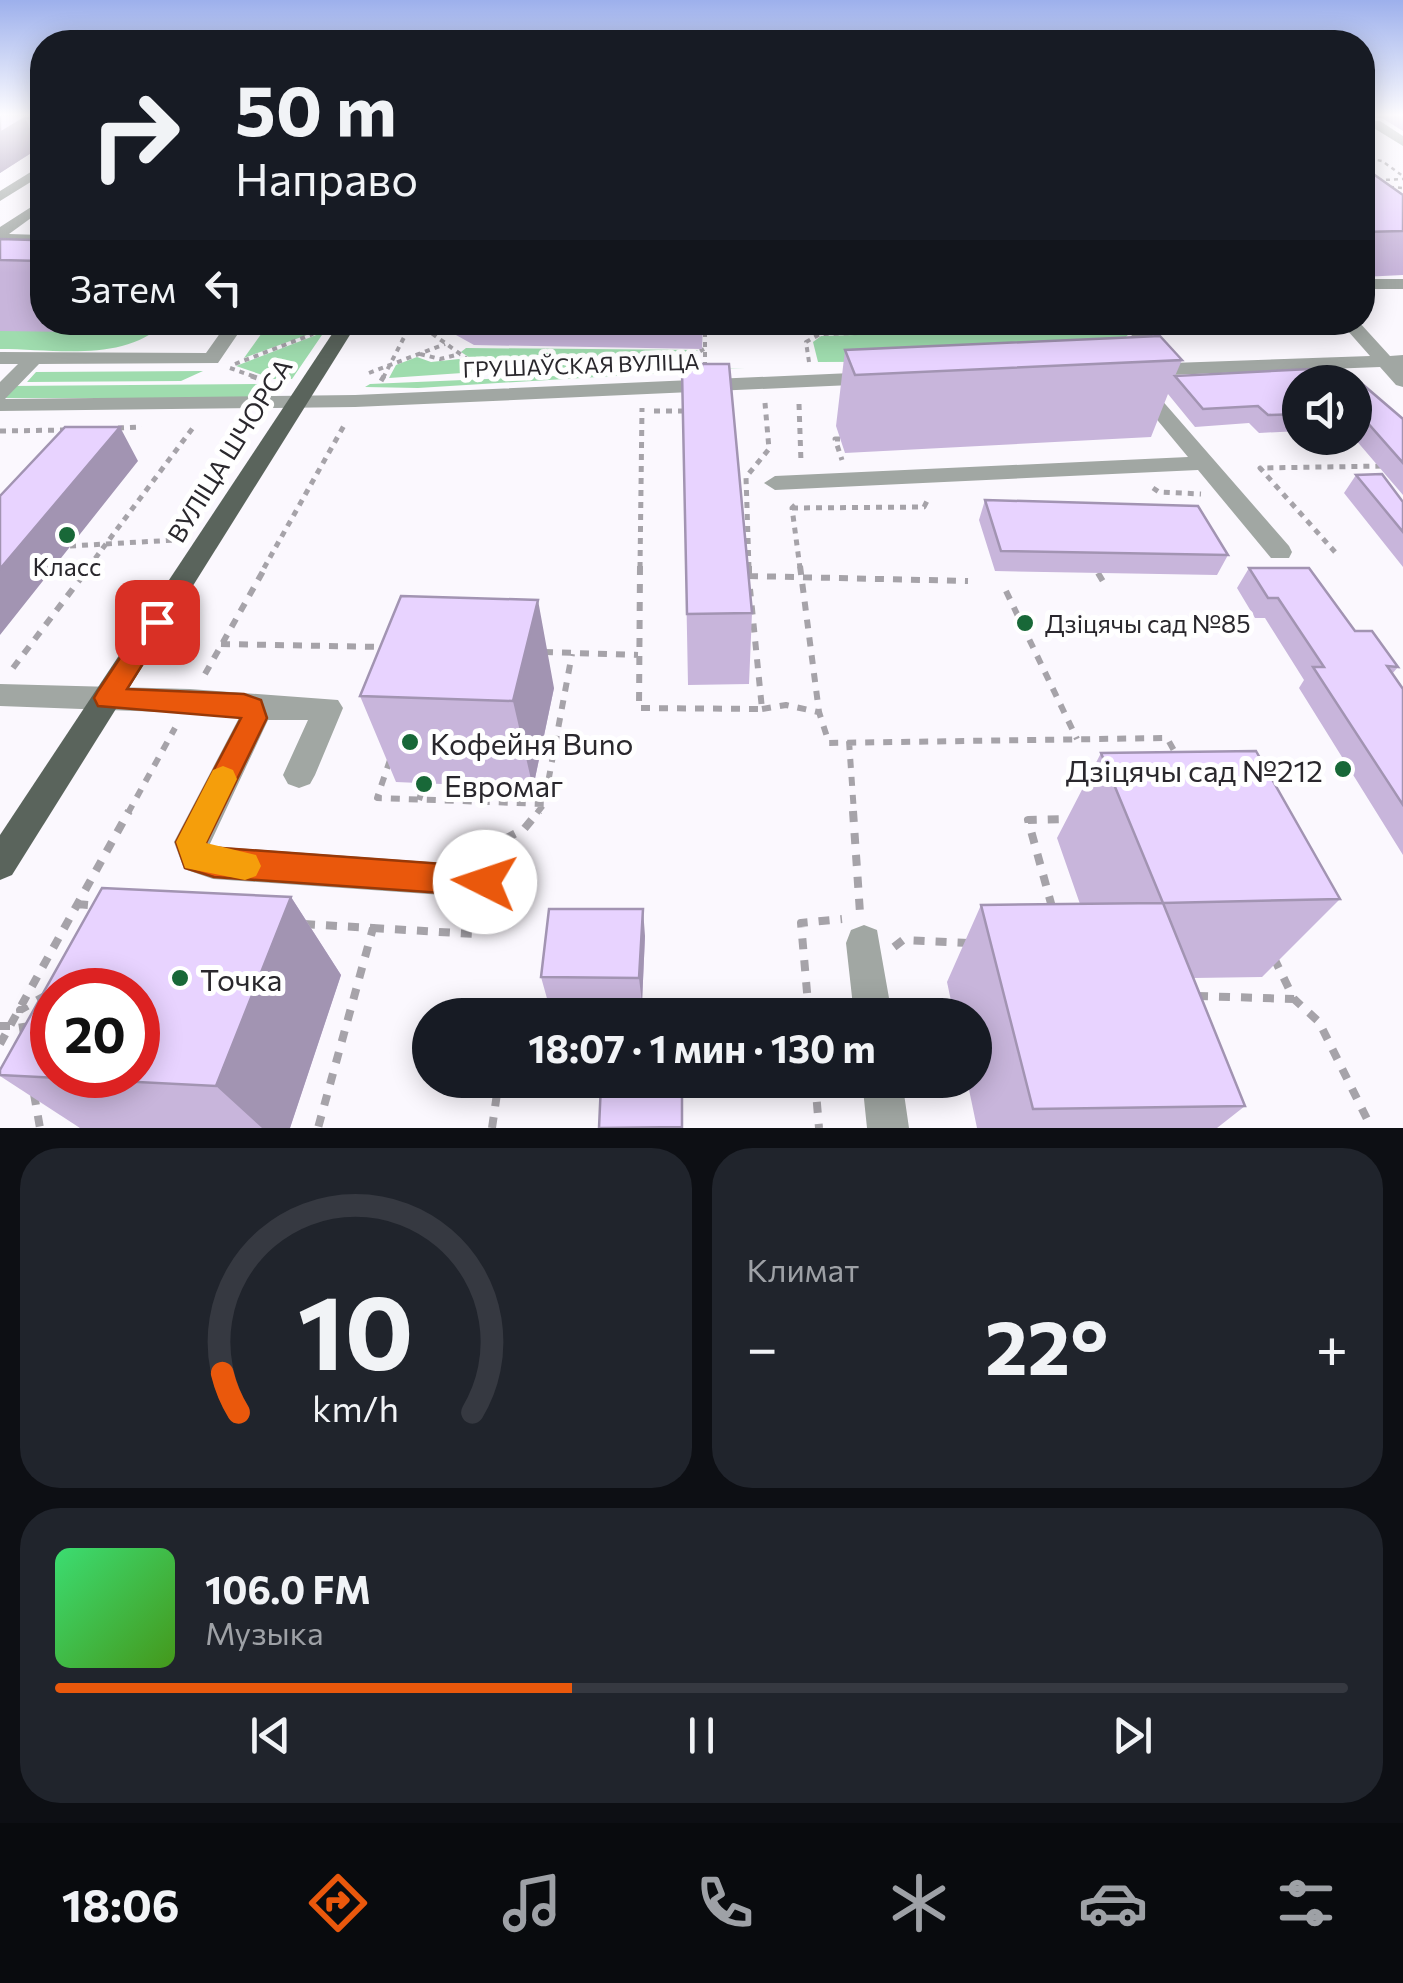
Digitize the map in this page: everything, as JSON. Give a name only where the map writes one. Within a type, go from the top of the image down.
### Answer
[{"type":"main road","name":"ВУЛІЦА ШЧОРСА","points":[[0,864],[341,335]]},
{"type":"street","points":[[0,179],[30,180]]},
{"type":"street","points":[[0,197],[30,182]]},
{"type":"street","points":[[0,237],[30,213]]},
{"type":"street","points":[[0,237],[30,246]]},
{"type":"street","points":[[1375,284],[1403,284]]},
{"type":"street","points":[[0,358],[211,359],[228,335]]},
{"type":"street","points":[[1114,371],[1144,335]]},
{"type":"street","points":[[1364,335],[1395,362],[1403,381]]},
{"type":"street","points":[[1132,347],[1153,369]]},
{"type":"street","points":[[0,394],[34,358]]},
{"type":"street","points":[[1114,371],[1395,362]]},
{"type":"street","points":[[1114,371],[1186,438],[1280,552]]},
{"type":"street","name":"ГРУШАЎСКАЯ ВУЛІЦА","points":[[0,405],[299,402],[890,378]]},
{"type":"street","points":[[775,483],[1204,463]]},
{"type":"street","points":[[4,685],[108,698],[251,708],[328,708],[299,776]]},
{"type":"street","points":[[251,708],[254,718],[191,842],[196,858],[214,863],[485,882]]},
{"type":"street","points":[[870,938],[872,998]]},
{"type":"street","points":[[884,1098],[888,1128]]},
{"type":"path","points":[[1375,181],[1403,177]]},
{"type":"path","points":[[1375,178],[1390,188],[1403,188]]},
{"type":"path","points":[[228,367],[312,335]]},
{"type":"path","points":[[381,381],[407,335]]},
{"type":"path","points":[[433,335],[490,376]]},
{"type":"path","points":[[704,335],[705,367]]},
{"type":"path","points":[[809,365],[806,342],[818,335]]},
{"type":"path","points":[[369,373],[446,344]]},
{"type":"path","points":[[672,368],[704,348]]},
{"type":"path","points":[[420,354],[440,359],[460,354]]},
{"type":"path","points":[[762,710],[749,576],[746,477],[769,449],[763,391]]},
{"type":"path","points":[[642,397],[639,708],[762,710],[786,705],[819,712]]},
{"type":"path","points":[[792,508],[802,497],[798,404],[816,404]]},
{"type":"path","points":[[748,407],[765,406]]},
{"type":"path","points":[[642,409],[698,410]]},
{"type":"path","points":[[0,1044],[5,1026],[20,1010],[348,420]]},
{"type":"path","points":[[4,685],[196,424]]},
{"type":"path","points":[[176,426],[210,424]]},
{"type":"path","points":[[101,428],[158,426]]},
{"type":"path","points":[[0,431],[82,430]]},
{"type":"path","points":[[840,439],[835,440],[840,454]]},
{"type":"path","points":[[1335,552],[1260,468],[1403,466]]},
{"type":"path","points":[[792,508],[924,506],[934,478]]},
{"type":"path","points":[[792,508],[819,712],[829,742],[1167,738],[1183,769]]},
{"type":"path","points":[[70,546],[189,540]]},
{"type":"path","points":[[1098,572],[1107,588]]},
{"type":"path","points":[[749,576],[968,581]]},
{"type":"path","points":[[1006,591],[1077,740]]},
{"type":"path","points":[[222,644],[391,648]]},
{"type":"path","points":[[536,652],[640,655]]},
{"type":"path","points":[[300,924],[474,934],[492,845],[524,828],[544,804],[572,653]]},
{"type":"path","points":[[849,741],[870,938]]},
{"type":"path","points":[[396,742],[377,798],[544,804]]},
{"type":"path","points":[[418,800],[424,784]]},
{"type":"path","points":[[1053,909],[1028,820],[1082,819]]},
{"type":"path","points":[[77,904],[114,908]]},
{"type":"path","points":[[808,998],[801,923],[870,938],[974,943]]},
{"type":"path","points":[[318,1128],[373,928]]},
{"type":"path","points":[[1270,949],[1294,999],[1319,1022],[1369,1123]]},
{"type":"path","points":[[1179,995],[1294,999]]},
{"type":"path","points":[[20,1010],[30,1004]]},
{"type":"path","points":[[20,1010],[26,1044]]},
{"type":"path","points":[[35,1098],[40,1128]]},
{"type":"path","points":[[492,1128],[496,1098]]},
{"type":"path","points":[[816,1098],[819,1128]]},
{"type":"green space","points":[[0,302],[30,316],[30,335],[149,335],[109,349],[0,349]]},
{"type":"green space","points":[[260,335],[307,335],[244,358]]},
{"type":"green space","points":[[322,335],[292,379],[274,379],[236,366]]},
{"type":"green space","points":[[1128,335],[1101,361],[818,362],[813,342],[821,336]]},
{"type":"green space","points":[[466,348],[698,350],[674,365],[493,373],[461,352]]},
{"type":"green space","points":[[417,357],[431,362],[459,359],[477,372],[389,378],[396,365]]},
{"type":"green space","points":[[745,368],[418,388],[365,387],[370,384]]},
{"type":"green space","points":[[203,371],[181,381],[27,382],[36,372]]},
{"type":"green space","points":[[271,384],[269,393],[261,398],[0,398],[10,386]]},
{"type":"building","points":[[1375,175],[1403,195],[1403,231],[1375,232]]},
{"type":"building","points":[[0,239],[30,240],[30,261],[0,260]]},
{"type":"building","points":[[1160,336],[1182,360],[855,375],[845,350]]},
{"type":"building","points":[[702,364],[729,364],[752,613],[687,614],[682,370],[702,370]]},
{"type":"building","points":[[1282,370],[1282,415],[1268,415],[1258,406],[1203,409],[1175,376]]},
{"type":"building","points":[[1372,392],[1403,419],[1403,463],[1372,428]]},
{"type":"building","points":[[65,427],[120,427],[0,569],[0,496]]},
{"type":"building","points":[[1382,474],[1403,502],[1403,532],[1356,475]]},
{"type":"building","points":[[985,500],[1198,506],[1228,555],[1001,551]]},
{"type":"building","points":[[1249,568],[1309,568],[1355,631],[1372,631],[1398,667],[1387,666],[1403,689],[1403,805],[1313,667],[1324,667],[1278,598],[1268,598]]},
{"type":"building","points":[[401,596],[538,600],[513,701],[360,696]]},
{"type":"building","points":[[1256,751],[1340,899],[1163,903],[1101,753]]},
{"type":"building","points":[[102,888],[291,897],[216,1086],[160,1083],[160,968],[57,968]]},
{"type":"building","points":[[1163,903],[1245,1106],[1033,1109],[981,905]]},
{"type":"building","points":[[549,909],[643,909],[639,978],[541,977]]},
{"type":"building","points":[[30,1016],[30,1077],[0,1075],[0,1070]]},
{"type":"building","points":[[600,1098],[682,1098],[682,1127],[599,1128]]},
{"type":"slow traffic","points":[[223,779],[191,842],[196,858],[245,866]]},
{"type":"place","name":"Класс","points":[[67,535]]},
{"type":"place","name":"Дзіцячы сад №85","points":[[1025,623]]},
{"type":"place","name":"Кофейня Buno","points":[[410,742]]},
{"type":"place","name":"Дзіцячы сад №212","points":[[1343,769]]},
{"type":"place","name":"Евромаг","points":[[424,784]]},
{"type":"place","name":"Точка","points":[[180,978]]},
{"type":"route","points":[[157,622],[108,698],[244,704],[251,708],[254,718],[191,842],[196,858],[214,863],[485,882]]}]
